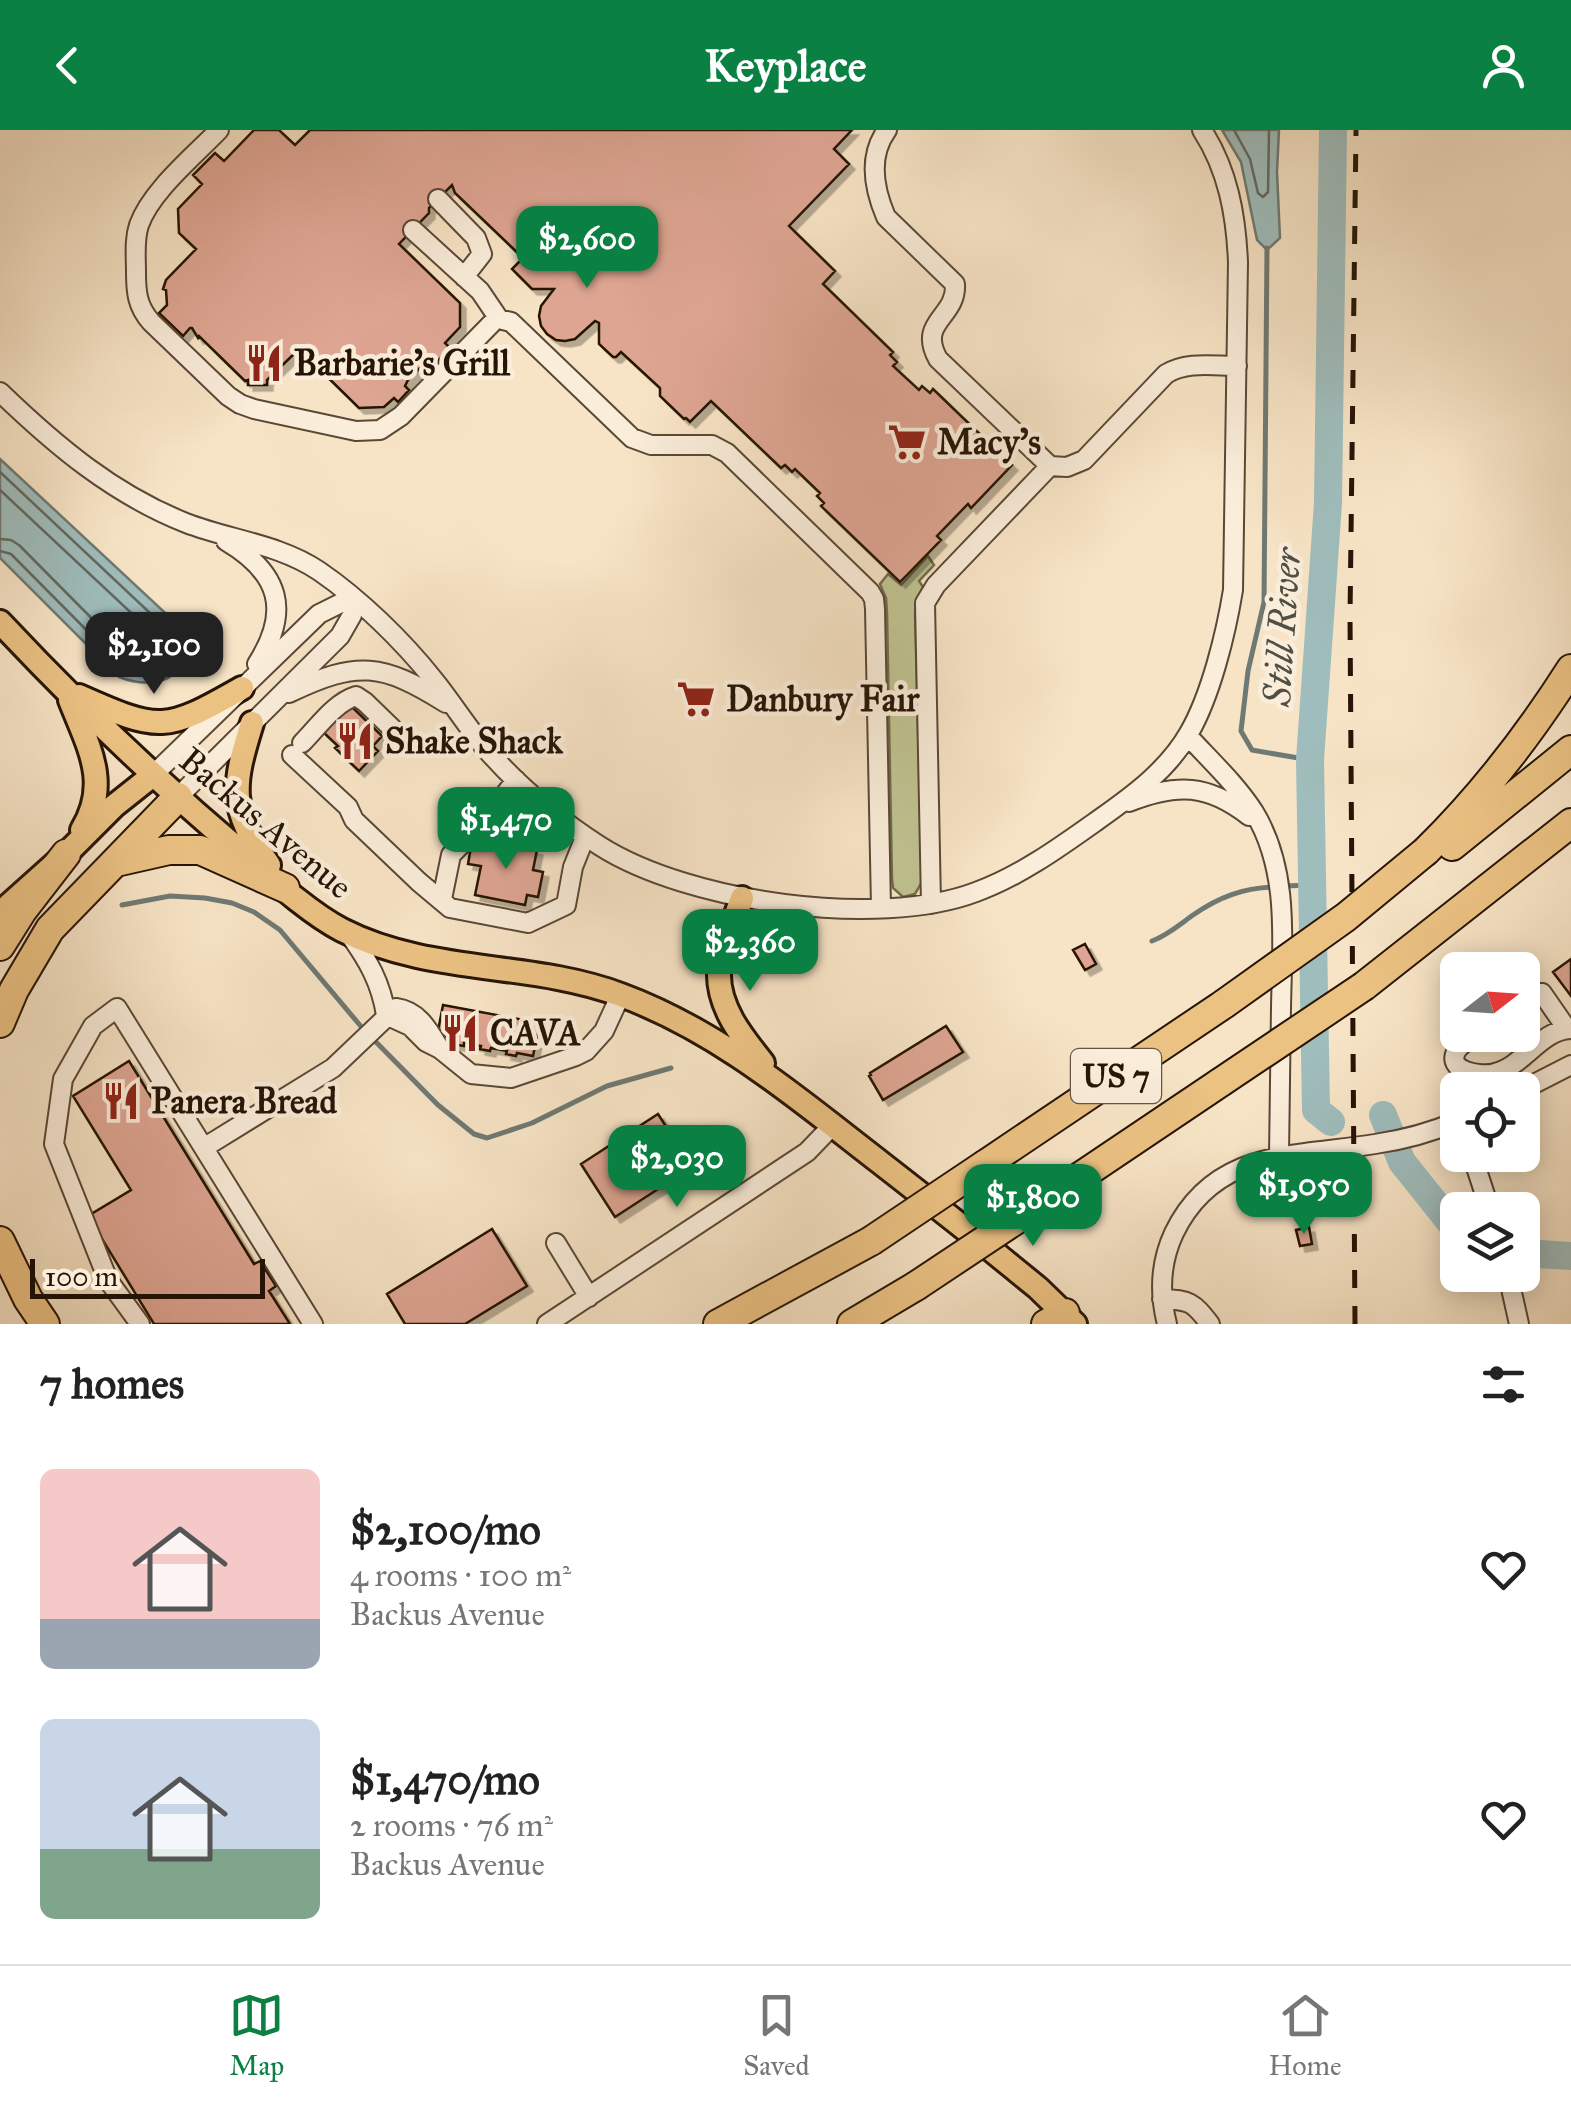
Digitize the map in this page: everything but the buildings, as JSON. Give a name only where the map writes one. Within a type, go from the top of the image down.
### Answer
[{"type":"highway","points":[[1427,859],[1487,786],[1571,669]]},
{"type":"highway","points":[[1427,859],[1571,750]]},
{"type":"highway","points":[[0,1023],[14,990],[50,930],[178,797]]},
{"type":"highway","points":[[1439,932],[1571,823]]},
{"type":"highway","points":[[114,862],[169,850],[200,850],[285,888]]},
{"type":"highway","points":[[1439,932],[1571,850]]},
{"type":"highway","points":[[0,946],[66,854]]},
{"type":"highway","name":"US 7","points":[[747,1324],[1224,1004],[1427,859]]},
{"type":"highway","name":"US 7","points":[[856,1324],[1439,932]]},
{"type":"highway","points":[[0,1241],[28,1299],[46,1324]]},
{"type":"highway","points":[[718,1324],[871,1241]]},
{"type":"main road","name":"Backus Avenue","points":[[0,622],[178,797],[324,918],[376,946],[405,954],[567,980],[621,994],[711,1037],[950,1217],[1038,1288],[1062,1320]]},
{"type":"main road","points":[[66,690],[127,717],[158,724],[190,716],[242,688]]},
{"type":"main road","points":[[66,690],[94,762],[97,790],[88,820],[66,854]]},
{"type":"main road","points":[[252,723],[237,775],[239,809],[255,844],[285,888]]},
{"type":"main road","points":[[0,913],[114,806],[154,775]]},
{"type":"main road","points":[[742,898],[721,962],[721,989],[738,1030],[780,1086]]},
{"type":"street","points":[[219,130],[146,210],[136,244],[136,294],[142,312],[151,322],[228,396],[254,408],[356,430],[380,430],[400,416],[499,319]]},
{"type":"street","points":[[887,130],[874,163],[876,190],[886,217],[954,284],[953,302],[933,328],[932,348],[938,359],[1050,466],[1067,467],[1084,460],[1176,368],[1237,366]]},
{"type":"street","points":[[0,392],[61,449],[147,506],[208,531],[298,558],[320,572],[422,665],[484,748],[516,780],[550,810],[624,860],[693,886],[742,898],[818,906],[931,904],[974,893],[1016,874],[1115,808],[1156,774],[1188,736],[1208,688],[1233,590],[1238,262],[1235,218],[1225,178],[1202,130]]},
{"type":"street","points":[[438,199],[476,238],[482,254],[464,277]]},
{"type":"street","points":[[413,230],[480,291],[499,319],[518,327],[632,438],[642,443],[712,446],[727,453],[870,592],[875,609],[881,907]]},
{"type":"street","points":[[931,904],[925,603],[936,585],[1050,466]]},
{"type":"street","points":[[208,531],[250,558],[264,572],[277,604],[273,636],[242,688]]},
{"type":"street","points":[[154,775],[320,614],[354,599]]},
{"type":"street","points":[[178,797],[340,636],[352,615],[354,599]]},
{"type":"street","points":[[275,699],[332,674],[363,669],[397,675],[457,710]]},
{"type":"street","points":[[399,735],[356,696],[338,706],[297,749],[348,807],[354,820],[450,908],[528,923],[566,905],[573,868],[586,836]]},
{"type":"street","points":[[1188,736],[1254,812],[1278,876],[1282,902],[1279,1156]]},
{"type":"street","points":[[442,899],[451,855],[516,780]]},
{"type":"street","points":[[1115,808],[1168,790],[1202,790],[1235,805],[1264,832]]},
{"type":"street","points":[[348,933],[381,988],[386,1015]]},
{"type":"street","points":[[1540,993],[1569,1029],[1553,1033],[1540,1043]]},
{"type":"street","points":[[386,1015],[410,1026],[471,1074],[511,1078],[586,1051],[604,1031],[621,994]]},
{"type":"street","points":[[140,1324],[108,1280],[54,1144],[63,1079],[93,1026],[117,1008],[312,1324]]},
{"type":"street","points":[[205,1147],[333,1068],[386,1015]]},
{"type":"street","points":[[1456,1052],[1458,1066],[1469,1074],[1486,1075],[1508,1068],[1529,1052]]},
{"type":"street","points":[[1540,1081],[1571,1065]]},
{"type":"street","points":[[547,1324],[807,1152],[832,1125]]},
{"type":"street","points":[[1167,1324],[1160,1289],[1170,1242],[1195,1200],[1214,1183],[1255,1161],[1378,1144],[1440,1127]]},
{"type":"street","points":[[556,1243],[589,1297]]},
{"type":"street","points":[[1512,1292],[1519,1324]]},
{"type":"street","points":[[1162,1299],[1186,1300],[1210,1324]]},
{"type":"green space","points":[[928,556],[934,565],[919,581],[923,587],[915,612],[922,882],[915,894],[903,897],[893,888],[892,879],[887,613],[880,584],[888,574],[901,585]]},
{"type":"water","points":[[1222,130],[1279,130],[1280,238],[1267,250],[1257,240],[1241,162]]},
{"type":"water","points":[[0,459],[176,623],[184,654],[181,666],[173,674],[150,682],[119,677],[0,558]]},
{"type":"waterway","name":"Still River","points":[[1331,1122],[1316,1110],[1310,760],[1328,503],[1333,130]]},
{"type":"waterway","points":[[1267,248],[1264,602],[1248,671],[1241,731],[1252,750],[1310,760]]},
{"type":"waterway","points":[[1285,886],[1311,885]]},
{"type":"waterway","points":[[1152,941],[1222,898],[1275,887]]},
{"type":"waterway","points":[[122,905],[170,896],[232,903],[254,912],[280,930],[364,1030]]},
{"type":"waterway","points":[[372,1038],[438,1105],[474,1134],[487,1138],[532,1123],[607,1086],[671,1068]]},
{"type":"waterway","name":"Still River","points":[[1383,1115],[1402,1162],[1440,1210]]},
{"type":"waterway","name":"Still River","points":[[1540,1254],[1571,1256]]},
{"type":"railway","points":[[1355,1324],[1350,617],[1356,130]]},
{"type":"place","name":"Barbarie's Grill","points":[[264,363]]},
{"type":"place","name":"Macy's","points":[[907,442]]},
{"type":"place","name":"Danbury Fair","points":[[696,699]]},
{"type":"place","name":"Shake Shack","points":[[355,741]]},
{"type":"place","name":"CAVA","points":[[460,1033]]},
{"type":"place","name":"Panera Bread","points":[[121,1101]]}]
